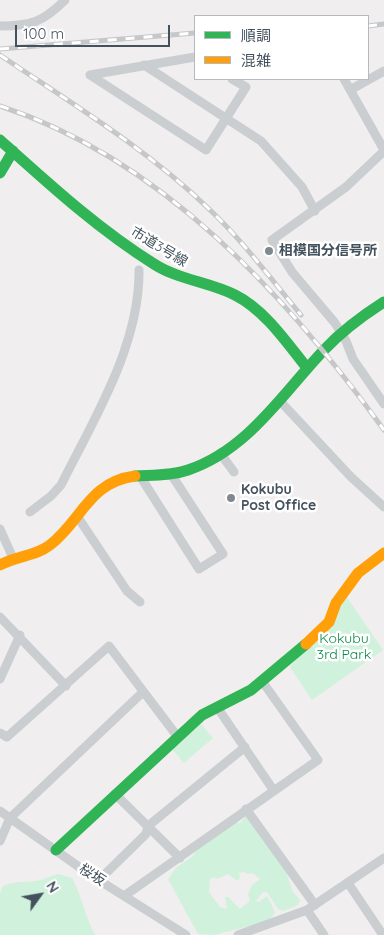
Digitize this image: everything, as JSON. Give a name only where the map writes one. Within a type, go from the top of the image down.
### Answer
[{"type":"street","points":[[0,26],[20,26],[38,22],[65,0]]},
{"type":"street","points":[[194,57],[90,76],[206,150],[246,87],[234,80]]},
{"type":"street","points":[[144,65],[261,141],[302,188],[315,211]]},
{"type":"street","points":[[369,79],[384,71]]},
{"type":"street","points":[[345,80],[384,150],[346,187],[272,240],[292,272],[335,323],[346,341],[353,359],[384,404]]},
{"type":"street","points":[[350,90],[368,80]]},
{"type":"street","name":"市道3号線","points":[[0,140],[106,230],[153,264],[187,281],[236,296],[250,304],[307,368]]},
{"type":"street","points":[[0,173],[13,151]]},
{"type":"street","points":[[30,512],[51,496],[60,484],[121,359],[136,312],[139,270]]},
{"type":"street","points":[[0,565],[13,558],[50,546],[92,498],[116,480],[171,474],[192,468],[220,453],[256,426],[340,333],[369,310],[384,302]]},
{"type":"street","points":[[280,401],[351,476],[384,507]]},
{"type":"street","points":[[220,453],[234,472]]},
{"type":"street","points":[[140,476],[199,569],[223,554],[171,474]]},
{"type":"street","points":[[77,516],[127,591],[140,602]]},
{"type":"street","points":[[0,529],[13,558]]},
{"type":"street","points":[[56,850],[178,736],[209,710],[251,690],[283,665],[329,622],[343,590],[358,573],[384,553]]},
{"type":"street","points":[[0,618],[20,635],[66,686]]},
{"type":"street","points":[[0,679],[20,635]]},
{"type":"street","points":[[0,733],[7,738],[109,646],[178,736]]},
{"type":"street","points":[[124,896],[318,760],[262,681]]},
{"type":"street","points":[[0,841],[10,818],[143,692]]},
{"type":"street","points":[[217,707],[274,791]]},
{"type":"street","points":[[99,880],[146,834],[148,826],[245,747]]},
{"type":"street","points":[[115,794],[180,858]]},
{"type":"street","points":[[246,809],[311,908],[324,935]]},
{"type":"street","name":"桜坂","points":[[0,811],[99,880],[186,935]]},
{"type":"street","points":[[238,935],[258,932],[311,908],[384,858]]},
{"type":"street","points":[[348,883],[383,935]]},
{"type":"green space","name":"Kokubu 3rd Park","points":[[346,596],[383,650],[312,700],[290,667]]},
{"type":"green space","points":[[201,724],[213,738],[184,763],[172,749]]},
{"type":"green space","points":[[246,816],[285,870],[293,892],[300,900],[298,905],[283,911],[278,909],[267,892],[263,892],[256,901],[259,902],[267,896],[275,912],[269,921],[214,935],[198,934],[168,879],[176,868],[193,856],[199,847],[232,823],[240,823]],"holes":[[[244,872],[248,874],[253,873],[260,879],[252,885],[248,894],[250,901],[240,909],[228,897],[225,897],[227,909],[220,907],[209,892],[210,879],[214,877],[217,879],[228,874],[237,881],[240,878],[239,873]]]},
{"type":"green space","points":[[59,874],[72,878],[95,935],[0,935],[0,893],[3,886],[17,882],[31,882]]},
{"type":"railway","points":[[369,26],[384,24]]},
{"type":"railway","points":[[0,49],[194,33]]},
{"type":"railway","points":[[0,55],[108,128],[185,187],[234,234],[301,315]]},
{"type":"railway","points":[[0,106],[59,130],[115,160],[167,196],[216,237],[262,282],[305,330],[346,379],[384,430]]},
{"type":"traffic: fast","points":[[0,140],[74,205],[113,236],[154,264],[174,274],[215,287],[246,301],[266,318],[307,368]]},
{"type":"traffic: fast","points":[[0,173],[13,151]]},
{"type":"traffic: fast","points":[[135,476],[182,472],[209,461],[229,449],[263,419],[331,343],[352,324],[384,302]]},
{"type":"traffic: fast","points":[[56,850],[202,715],[251,690],[306,644]]},
{"type":"traffic: slow","points":[[0,565],[44,549],[61,535],[96,494],[119,480],[135,476]]},
{"type":"traffic: slow","points":[[306,644],[329,622],[336,603],[358,573],[384,553]]},
{"type":"place","name":"相模国分信号所","points":[[269,251]]},
{"type":"place","name":"Kokubu Post Office","points":[[231,498]]}]
